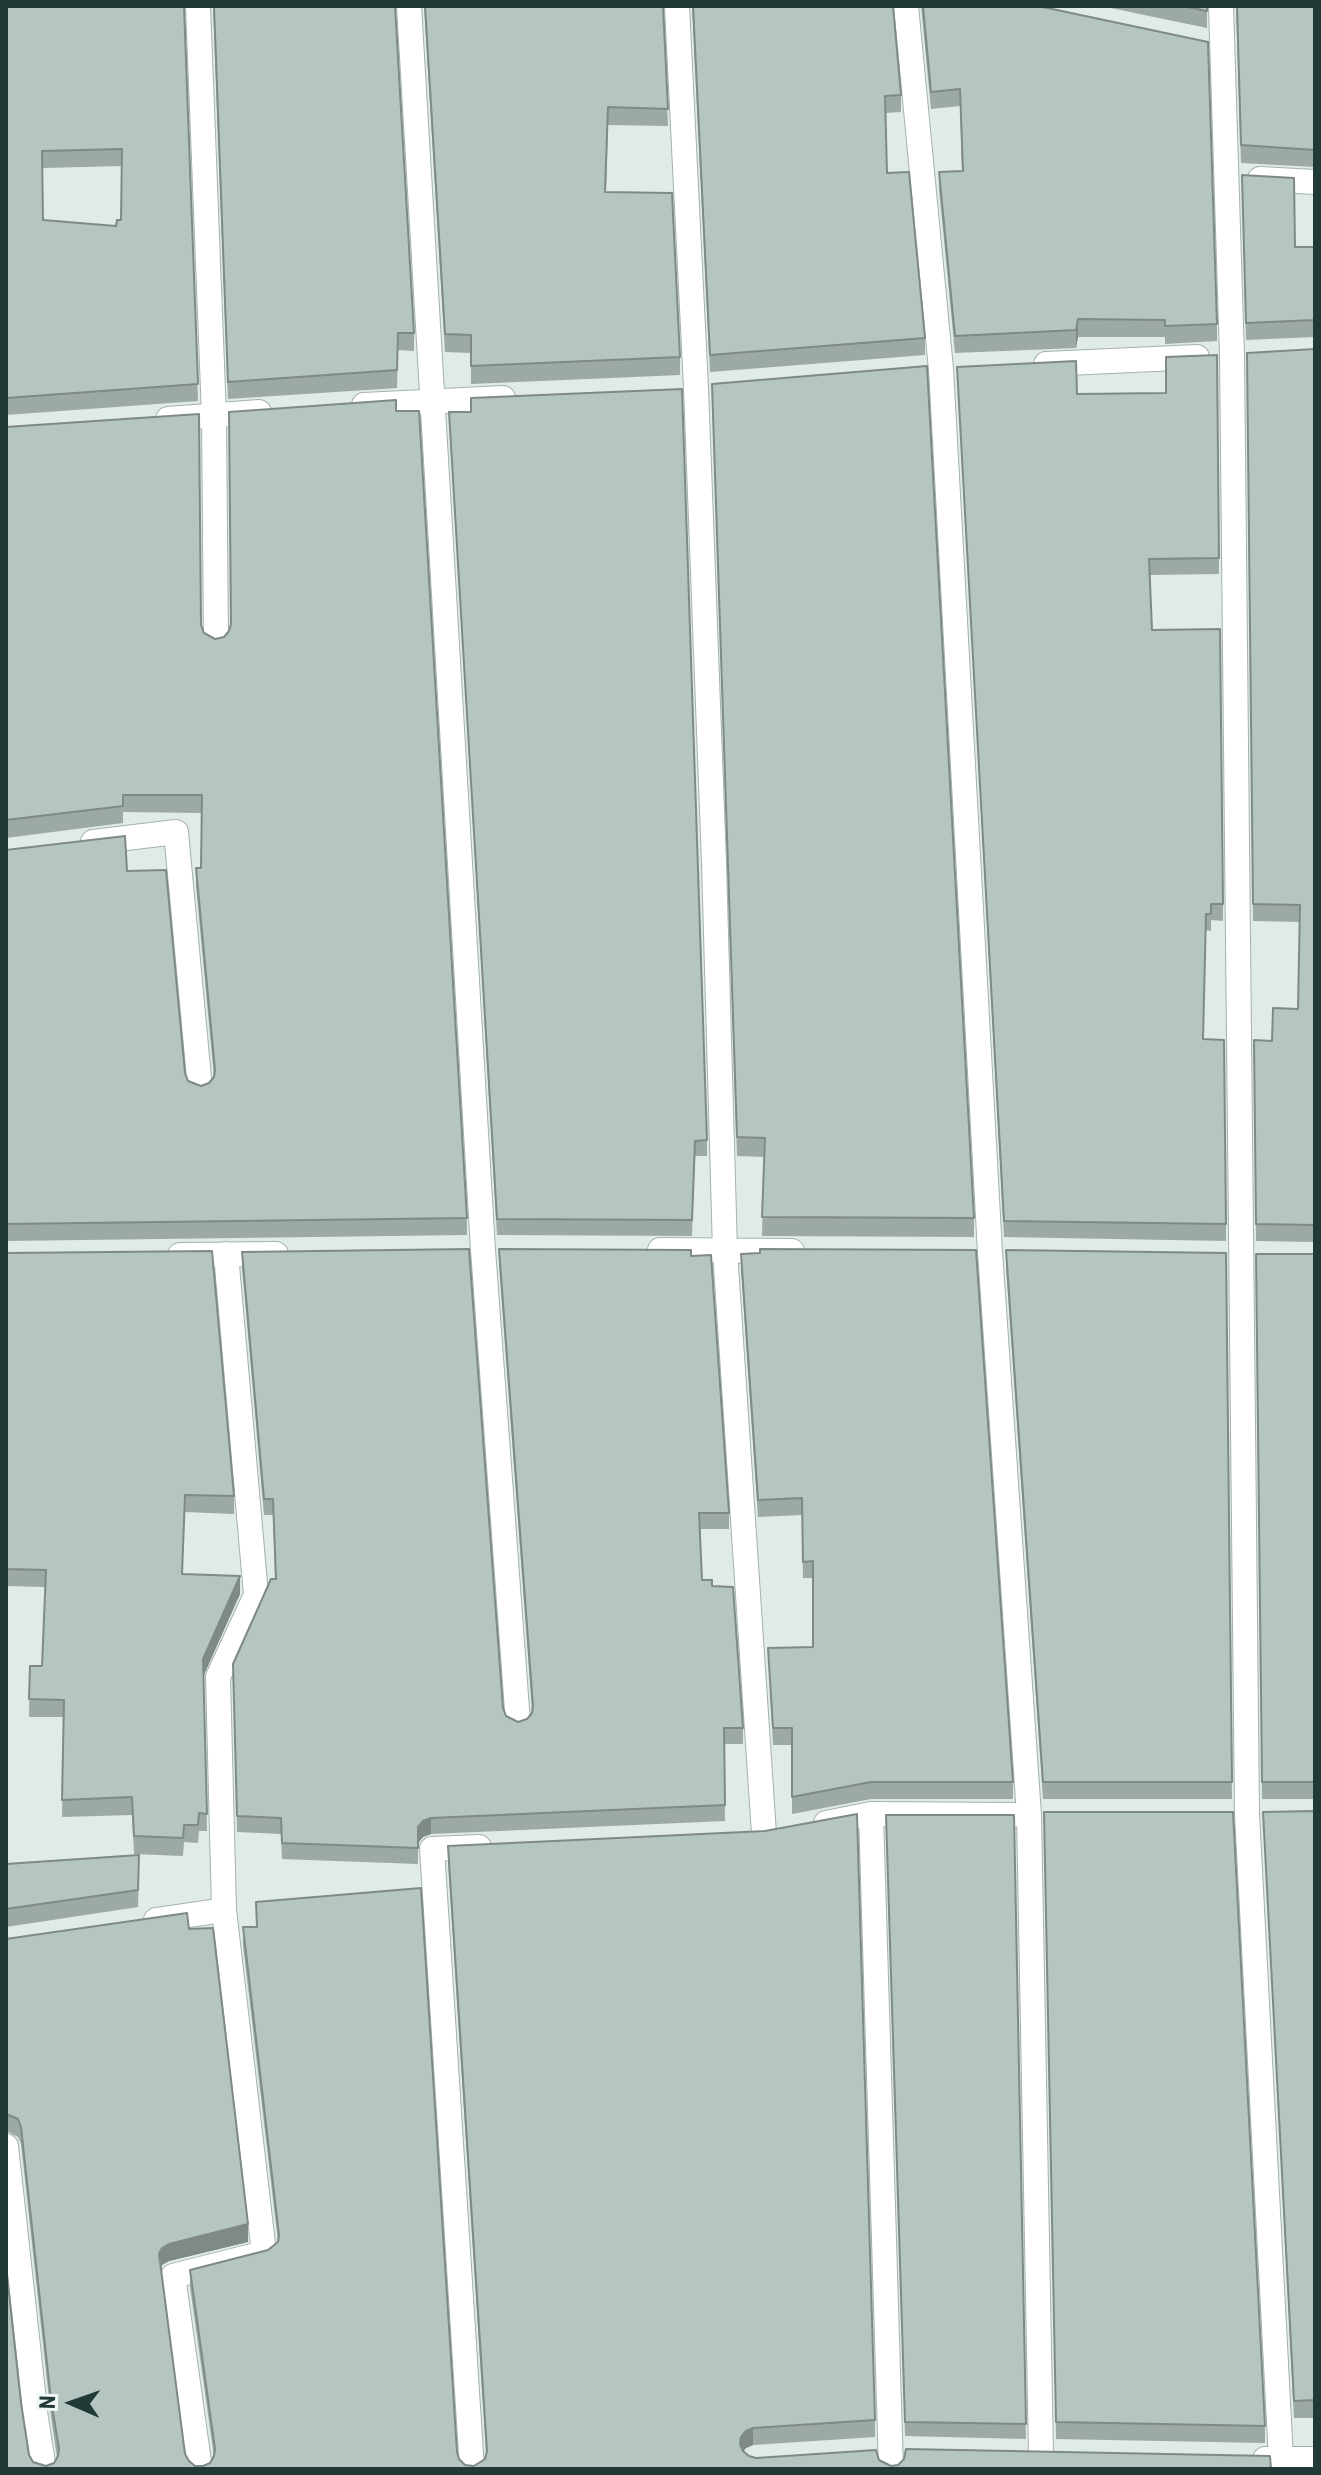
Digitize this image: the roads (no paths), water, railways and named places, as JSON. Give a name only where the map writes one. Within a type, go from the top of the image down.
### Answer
[{"type":"street","points":[[198,6],[214,416],[216,642]]},
{"type":"street","points":[[409,6],[483,1250],[518,1723]]},
{"type":"street","points":[[677,6],[715,879],[725,1251],[764,1834]]},
{"type":"street","points":[[906,6],[941,369],[990,1252],[1037,1815],[1041,2455]]},
{"type":"street","points":[[1221,6],[1232,356],[1233,1256],[1239,1814],[1281,2459]]},
{"type":"street","points":[[1193,41],[1222,47]]},
{"type":"street","points":[[1226,177],[1315,182]]},
{"type":"street","points":[[1017,366],[1259,355]]},
{"type":"street","points":[[667,391],[726,385]]},
{"type":"street","points":[[340,407],[528,397]]},
{"type":"street","points":[[140,421],[277,411]]},
{"type":"street","points":[[68,845],[176,832],[200,1089]]},
{"type":"street","points":[[453,1251],[513,1250]]},
{"type":"street","points":[[634,1250],[819,1251]]},
{"type":"street","points":[[163,1255],[302,1253]]},
{"type":"street","points":[[200,2469],[173,2276],[264,2253],[224,1910],[218,1677],[256,1595],[226,1254]]},
{"type":"street","points":[[1233,1256],[1271,1256]]},
{"type":"street","points":[[810,1826],[871,1814],[1037,1815]]},
{"type":"street","points":[[861,2453],[896,2457],[871,1814]]},
{"type":"street","points":[[1239,1814],[1274,1814]]},
{"type":"street","points":[[472,2469],[432,1849],[495,1846]]},
{"type":"street","points":[[131,1924],[224,1910]]},
{"type":"street","points":[[6,2146],[44,2469]]},
{"type":"street","points":[[1011,2454],[1068,2455]]},
{"type":"street","points":[[1249,2459],[1315,2459]]}]
